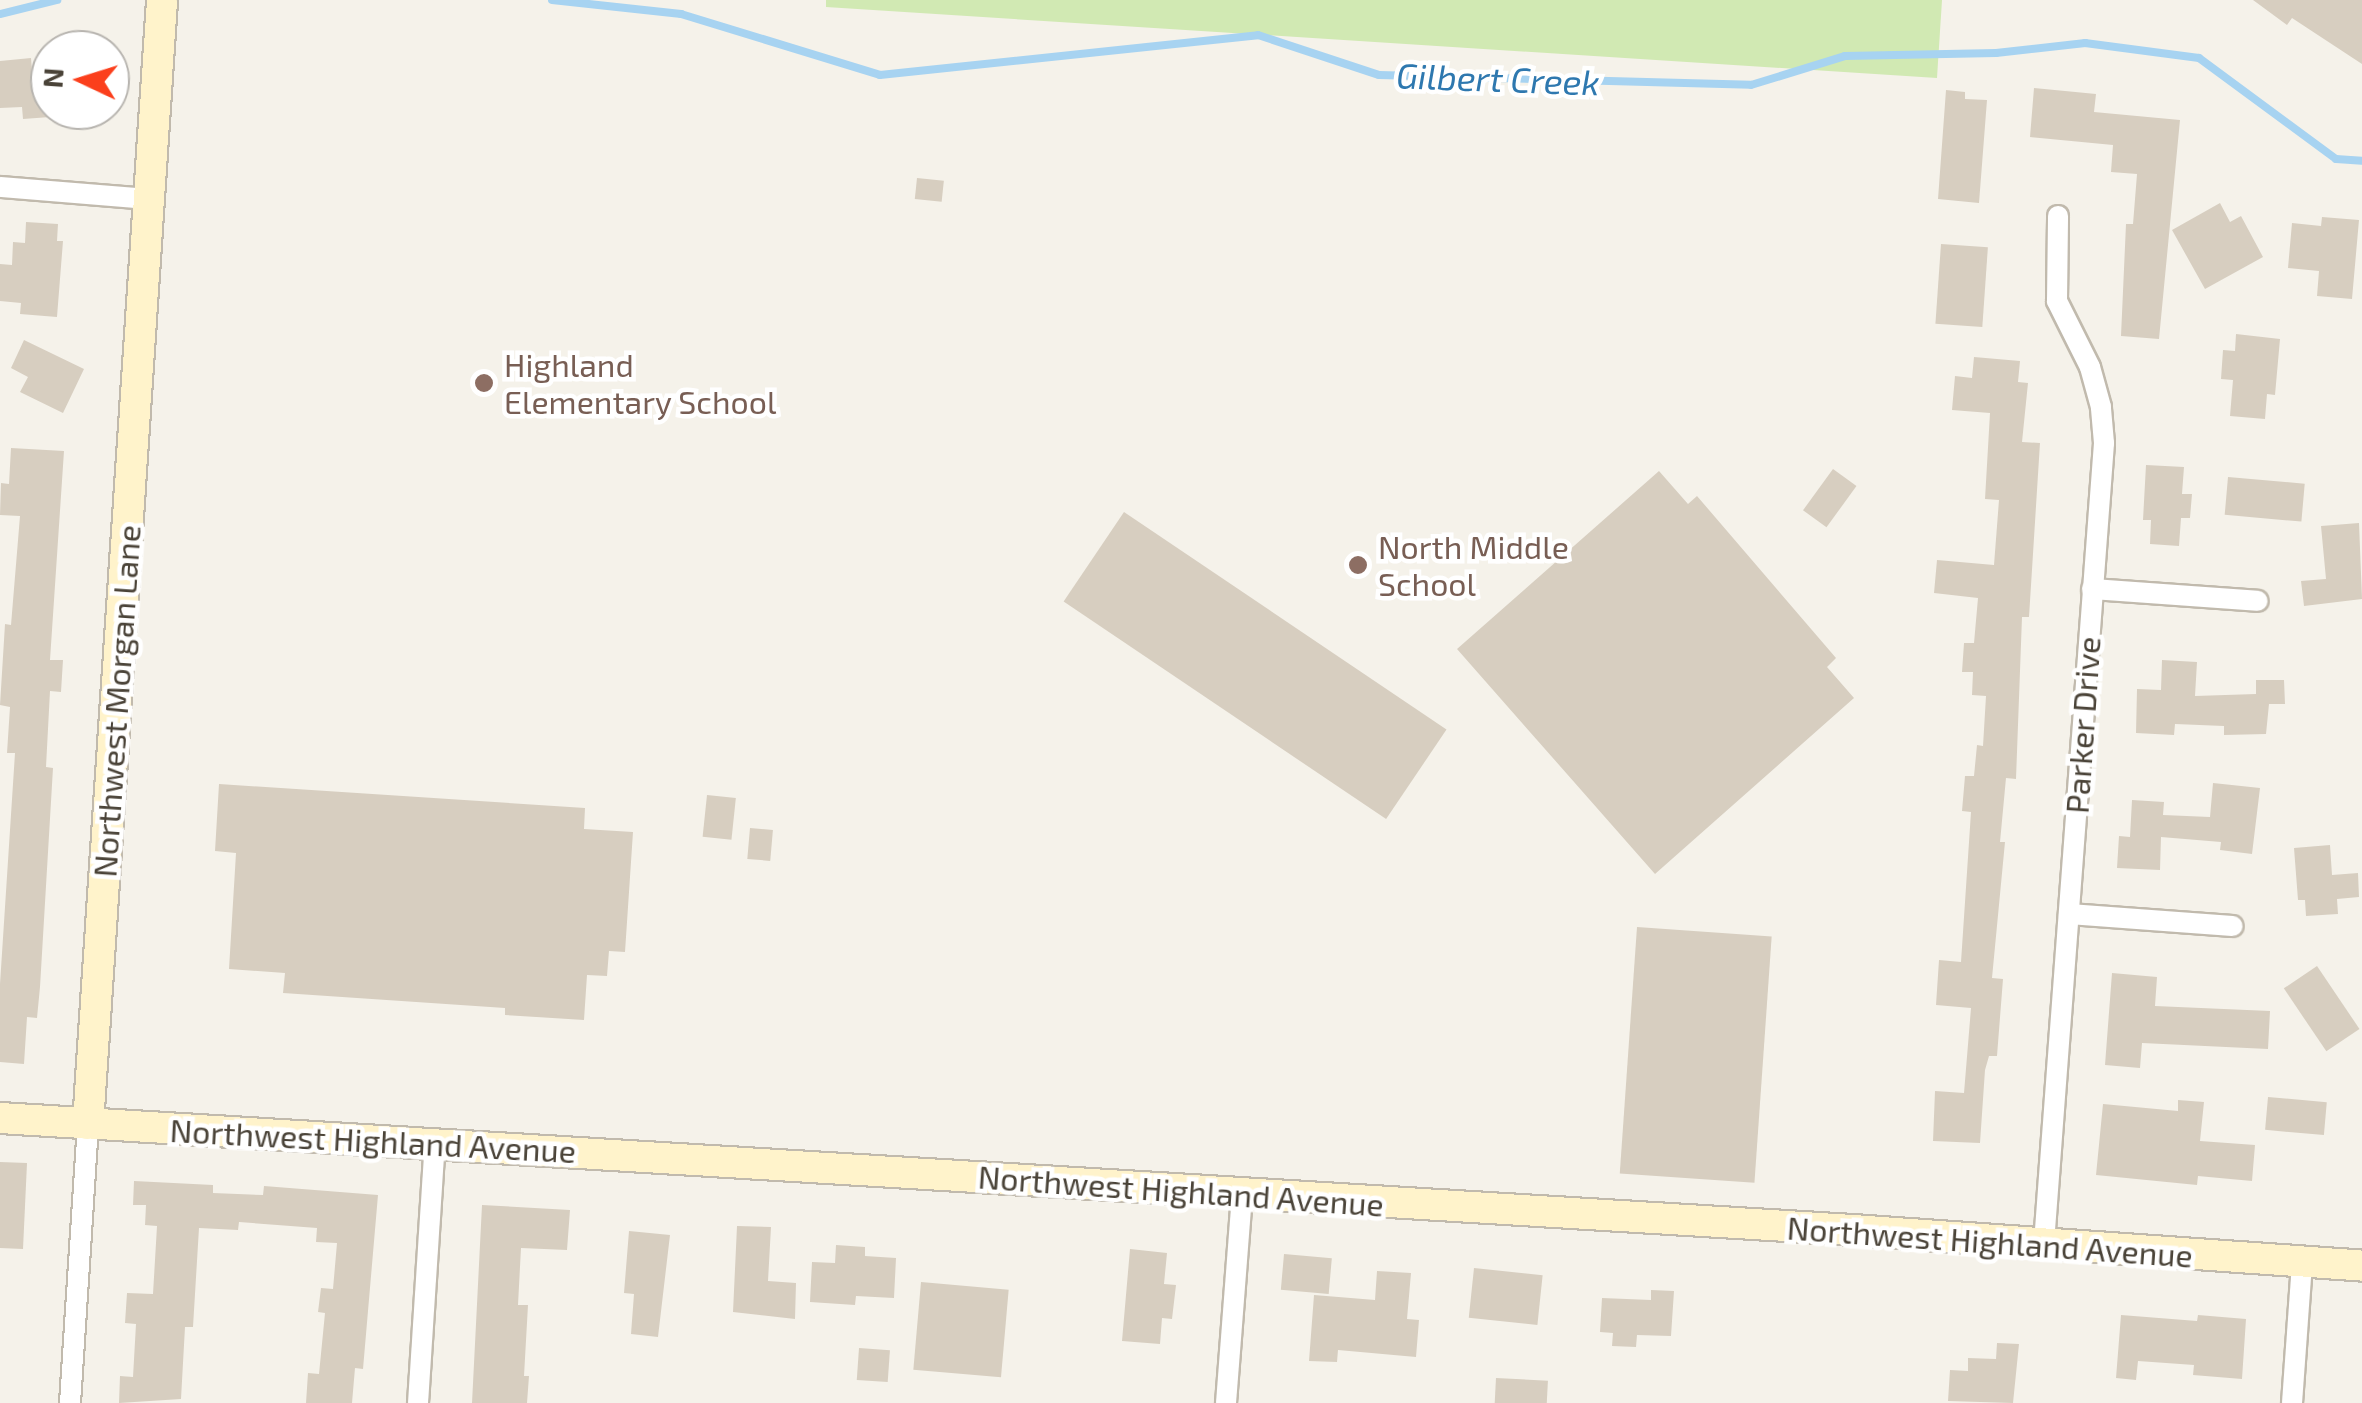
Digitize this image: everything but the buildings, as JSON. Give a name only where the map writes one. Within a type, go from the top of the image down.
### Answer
[{"type":"main road","name":"Northwest Morgan Lane","points":[[88,1124],[162,0]]},
{"type":"main road","name":"Northwest Highland Avenue","points":[[0,1118],[2044,1242],[2362,1266]]},
{"type":"street","points":[[0,187],[148,199]]},
{"type":"street","name":"Parker Drive","points":[[2044,1242],[2104,444],[2101,407],[2090,367],[2056,301],[2058,216]]},
{"type":"street","points":[[2092,589],[2258,601]]},
{"type":"street","points":[[2068,914],[2233,926]]},
{"type":"street","name":"Northwest Morgan Lane","points":[[70,1403],[88,1124]]},
{"type":"street","points":[[418,1403],[435,1142]]},
{"type":"street","points":[[1226,1403],[1242,1195]]},
{"type":"street","points":[[2292,1403],[2302,1263]]},
{"type":"green space","points":[[826,0],[1942,0],[1937,78],[826,7]]},
{"type":"waterway","name":"Gilbert Creek","points":[[0,14],[57,0]]},
{"type":"waterway","name":"Gilbert Creek","points":[[552,0],[681,14],[880,75],[1258,35],[1379,75],[1751,85],[1845,56],[1996,53],[2085,43],[2199,58],[2336,159],[2362,161]]},
{"type":"place","name":"Highland Elementary School","points":[[484,383]]},
{"type":"place","name":"North Middle School","points":[[1358,565]]}]
